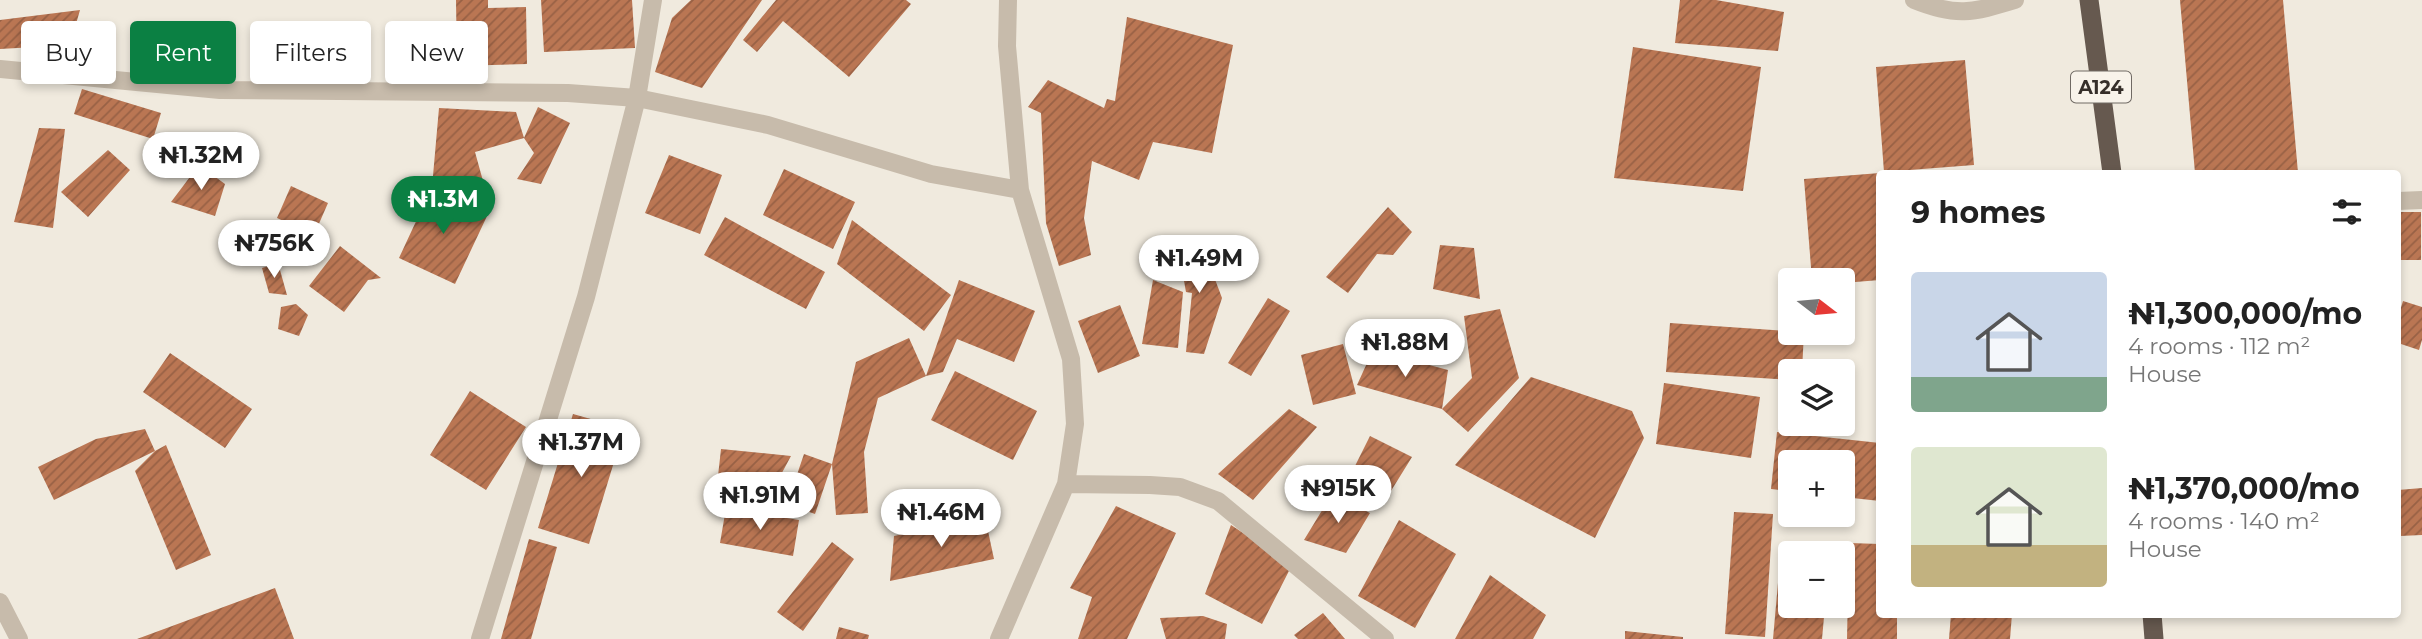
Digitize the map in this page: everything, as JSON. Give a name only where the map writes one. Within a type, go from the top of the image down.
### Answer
[{"type":"highway","name":"A124","points":[[2089,0],[2112,170]]},
{"type":"highway","points":[[2152,618],[2154,639]]},
{"type":"street","points":[[480,639],[586,297],[637,98],[653,0]]},
{"type":"street","points":[[999,639],[1066,484],[1075,424],[1071,359],[1020,190],[1007,46],[1007,0]]},
{"type":"street","points":[[1914,0],[1939,10],[1967,13],[2015,0]]},
{"type":"street","points":[[0,69],[220,90],[568,93],[637,98],[768,125],[931,174],[1020,190]]},
{"type":"street","points":[[2401,201],[2422,200]]},
{"type":"street","points":[[1066,484],[1180,487],[1218,501],[1385,639]]},
{"type":"street","points":[[1,608],[19,639]]},
{"type":"building","points":[[456,0],[488,0],[488,8],[526,7],[527,64],[488,65],[488,21],[456,21]]},
{"type":"building","points":[[541,0],[632,0],[635,48],[544,52]]},
{"type":"building","points":[[691,0],[762,0],[702,88],[655,72],[672,18]]},
{"type":"building","points":[[776,0],[906,0],[911,4],[849,77],[783,21],[757,52],[743,40]]},
{"type":"building","points":[[1680,0],[1716,0],[1784,12],[1778,51],[1675,43]]},
{"type":"building","points":[[2180,0],[2283,0],[2298,170],[2195,170]]},
{"type":"building","points":[[80,10],[77,21],[21,21],[21,48],[0,49],[0,20]]},
{"type":"building","points":[[1127,17],[1233,45],[1212,153],[1153,142],[1139,180],[1092,161],[1084,218],[1091,255],[1059,266],[1046,223],[1041,113],[1028,107],[1048,80],[1104,108],[1107,99],[1115,101]]},
{"type":"building","points":[[1633,47],[1761,67],[1743,191],[1614,178]]},
{"type":"building","points":[[1965,60],[1974,165],[1884,170],[1876,67]]},
{"type":"building","points":[[82,89],[161,113],[153,139],[74,114]]},
{"type":"building","points":[[538,107],[570,123],[541,184],[517,179],[534,153],[524,138]]},
{"type":"building","points":[[439,108],[516,112],[524,138],[475,152],[483,181],[432,187]]},
{"type":"building","points":[[39,128],[65,129],[53,228],[14,222]]},
{"type":"building","points":[[108,150],[130,170],[88,217],[61,192]]},
{"type":"building","points":[[669,155],[722,175],[700,234],[645,213]]},
{"type":"building","points":[[199,165],[225,184],[215,216],[171,202]]},
{"type":"building","points":[[784,169],[855,202],[833,249],[763,215]]},
{"type":"building","points":[[1876,173],[1876,280],[1855,282],[1855,268],[1811,268],[1804,179]]},
{"type":"building","points":[[291,186],[328,203],[314,235],[277,218]]},
{"type":"building","points":[[432,187],[488,214],[455,284],[399,258]]},
{"type":"building","points":[[1388,207],[1412,232],[1393,255],[1377,254],[1348,293],[1326,277]]},
{"type":"building","points":[[2401,212],[2421,212],[2421,260],[2401,260]]},
{"type":"building","points":[[725,217],[825,272],[806,309],[704,255]]},
{"type":"building","points":[[852,220],[951,295],[924,331],[837,264]]},
{"type":"building","points":[[1177,242],[1201,242],[1222,298],[1204,354],[1186,352],[1192,293],[1186,292]]},
{"type":"building","points":[[1440,245],[1474,248],[1480,299],[1433,289]]},
{"type":"building","points":[[340,246],[381,278],[368,280],[344,312],[309,286]]},
{"type":"building","points":[[278,263],[287,295],[269,293],[262,268]]},
{"type":"building","points":[[959,280],[1035,311],[1014,362],[957,339],[943,372],[926,376]]},
{"type":"building","points":[[1153,280],[1183,292],[1178,348],[1142,344]]},
{"type":"building","points":[[1268,298],[1290,311],[1251,376],[1228,363]]},
{"type":"building","points":[[2403,301],[2422,307],[2422,340],[2419,350],[2401,344]]},
{"type":"building","points":[[296,304],[308,315],[299,336],[278,329],[281,307]]},
{"type":"building","points":[[1120,305],[1140,356],[1098,373],[1078,321]]},
{"type":"building","points":[[1500,309],[1519,378],[1468,432],[1442,409],[1472,378],[1464,316]]},
{"type":"building","points":[[1670,323],[1778,330],[1778,345],[1803,345],[1803,359],[1778,359],[1778,379],[1666,372]]},
{"type":"building","points":[[909,338],[926,376],[878,398],[864,452],[868,513],[836,515],[832,464],[856,362]]},
{"type":"building","points":[[1343,344],[1356,394],[1313,405],[1301,355]]},
{"type":"building","points":[[1373,350],[1448,370],[1442,409],[1357,385]]},
{"type":"building","points":[[170,353],[252,409],[225,448],[143,392]]},
{"type":"building","points":[[955,371],[1037,411],[1013,460],[931,420]]},
{"type":"building","points":[[1531,377],[1632,411],[1644,438],[1595,538],[1455,465]]},
{"type":"building","points":[[1664,383],[1760,397],[1751,458],[1656,444]]},
{"type":"building","points":[[470,391],[526,427],[486,490],[430,455]]},
{"type":"building","points":[[1289,409],[1317,427],[1253,500],[1218,474]]},
{"type":"building","points":[[573,414],[612,425],[621,439],[589,544],[538,528]]},
{"type":"building","points":[[145,429],[155,451],[54,500],[38,467],[96,439]]},
{"type":"building","points":[[1777,432],[1778,436],[1814,436],[1876,443],[1876,501],[1855,498],[1855,450],[1778,450],[1778,490],[1771,489]]},
{"type":"building","points":[[1370,436],[1412,457],[1381,507],[1344,488]]},
{"type":"building","points":[[166,445],[211,555],[176,570],[135,471],[155,451]]},
{"type":"building","points":[[721,449],[791,456],[777,482],[718,476]]},
{"type":"building","points":[[804,454],[832,464],[815,514],[787,504]]},
{"type":"building","points":[[2422,488],[2422,535],[2401,536],[2401,490]]},
{"type":"building","points":[[1332,494],[1370,513],[1346,553],[1304,540]]},
{"type":"building","points":[[1116,506],[1176,533],[1127,639],[1078,639],[1092,597],[1070,588]]},
{"type":"building","points":[[726,508],[799,520],[793,556],[720,543]]},
{"type":"building","points":[[1734,512],[1773,514],[1765,637],[1725,634]]},
{"type":"building","points":[[985,517],[994,559],[890,581],[894,536]]},
{"type":"building","points":[[1399,520],[1456,554],[1415,628],[1358,596]]},
{"type":"building","points":[[1231,525],[1292,565],[1262,624],[1205,594]]},
{"type":"building","points":[[529,539],[557,547],[531,639],[501,639]]},
{"type":"building","points":[[832,542],[854,559],[803,631],[777,612]]},
{"type":"building","points":[[1855,543],[1876,544],[1876,618],[1897,618],[1897,639],[1847,639],[1847,618],[1855,618]]},
{"type":"building","points":[[1490,575],[1546,615],[1533,639],[1455,639]]},
{"type":"building","points":[[1778,583],[1778,618],[1824,618],[1822,639],[1773,639]]},
{"type":"building","points":[[275,588],[294,639],[137,639]]},
{"type":"building","points":[[1323,613],[1345,639],[1298,639],[1294,635]]},
{"type":"building","points":[[1203,616],[1227,624],[1225,639],[1166,639],[1160,618]]},
{"type":"building","points":[[1951,618],[2012,618],[2010,639],[1949,639]]},
{"type":"building","points":[[839,627],[869,635],[868,639],[836,639]]},
{"type":"building","points":[[1625,631],[1683,637],[1683,639],[1625,639]]}]
